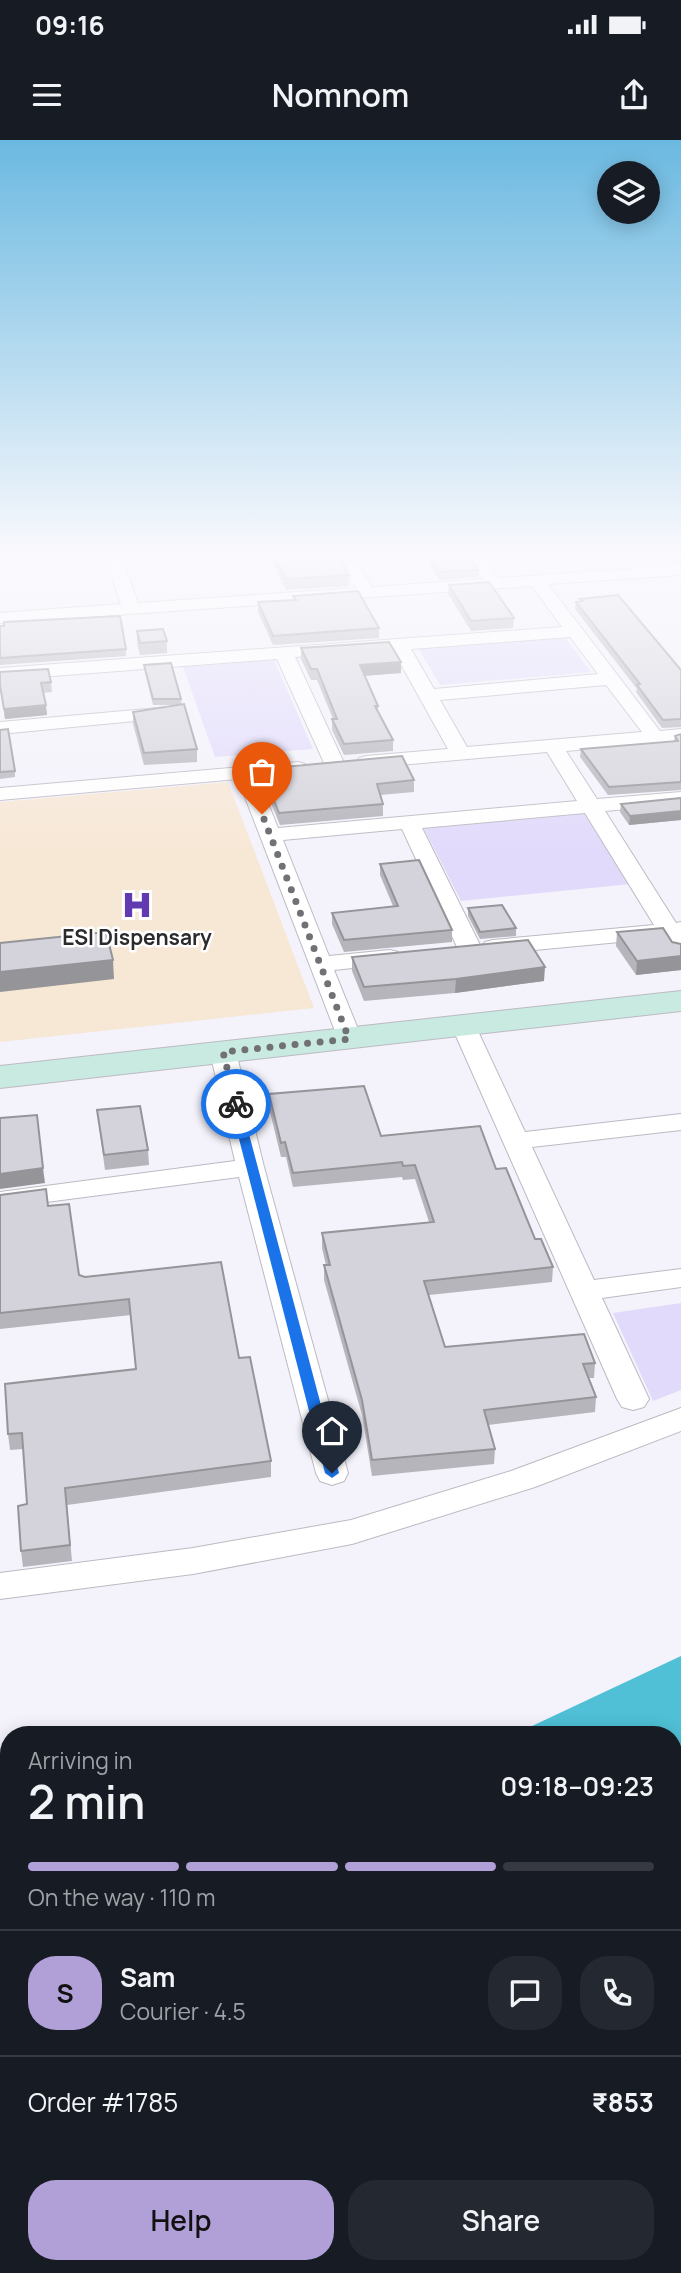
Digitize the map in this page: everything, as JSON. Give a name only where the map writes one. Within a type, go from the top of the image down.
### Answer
[{"type":"street","points":[[0,674],[250,656]]},
{"type":"street","points":[[285,656],[335,765]]},
{"type":"street","points":[[405,656],[461,754]]},
{"type":"street","points":[[593,656],[655,737]]},
{"type":"street","points":[[427,695],[610,678]]},
{"type":"street","points":[[0,728],[175,712]]},
{"type":"street","points":[[0,794],[681,735]]},
{"type":"street","points":[[443,952],[677,936],[553,746]]},
{"type":"street","points":[[246,773],[349,1039]]},
{"type":"street","points":[[270,835],[681,798]]},
{"type":"street","points":[[410,822],[470,949]]},
{"type":"street","points":[[320,964],[416,955]]},
{"type":"street","points":[[0,1077],[681,1001]]},
{"type":"street","points":[[464,1027],[633,1399]]},
{"type":"street","points":[[223,1052],[250,1167],[332,1473]]},
{"type":"street","points":[[516,1141],[681,1122]]},
{"type":"street","points":[[0,1200],[250,1167]]},
{"type":"street","points":[[583,1291],[681,1278]]},
{"type":"street","points":[[0,1586],[205,1559],[352,1532],[523,1479],[681,1419]]},
{"type":"shaded area","points":[[422,656],[579,656],[591,672],[440,685]]},
{"type":"shaded area","points":[[274,660],[313,749],[215,757],[183,667]]},
{"type":"shaded area","name":"ESI Dispensary","points":[[228,782],[314,1008],[0,1042],[0,802]]},
{"type":"shaded area","points":[[584,812],[631,884],[461,901],[423,827]]},
{"type":"shaded area","points":[[681,1303],[681,1390],[653,1401],[613,1313]]},
{"type":"water","points":[[681,1656],[681,1726],[532,1726]]},
{"type":"building","points":[[0,656],[34,656],[0,658]]},
{"type":"building","points":[[305,656],[397,656],[401,662],[360,665],[378,706],[375,706],[393,740],[344,744],[332,719],[337,719],[317,669],[311,669]]},
{"type":"building","points":[[618,656],[669,656],[681,670],[681,719],[663,720],[637,685],[640,684]]},
{"type":"building","points":[[171,663],[181,699],[153,699],[144,665]]},
{"type":"building","points":[[48,669],[51,682],[41,683],[46,705],[4,709],[0,672]]},
{"type":"building","points":[[184,704],[197,749],[144,753],[133,712]]},
{"type":"building","points":[[8,729],[15,771],[0,772],[0,730]]},
{"type":"building","points":[[681,734],[681,782],[609,787],[581,749],[678,741],[675,736]]},
{"type":"building","points":[[402,756],[414,780],[377,784],[383,804],[279,813],[262,769]]},
{"type":"building","points":[[681,798],[681,811],[630,816],[621,804]]},
{"type":"building","points":[[419,860],[452,930],[344,940],[332,913],[398,906],[380,864]]},
{"type":"building","points":[[502,905],[516,928],[480,932],[468,908]]},
{"type":"building","points":[[663,928],[672,942],[681,944],[681,956],[637,961],[617,932]]},
{"type":"building","points":[[106,932],[113,960],[0,972],[0,943]]},
{"type":"building","points":[[528,940],[545,967],[456,979],[364,987],[352,957]]},
{"type":"building","points":[[364,1086],[381,1136],[480,1126],[496,1169],[506,1168],[535,1239],[541,1239],[553,1267],[424,1281],[445,1347],[584,1334],[595,1363],[583,1364],[596,1397],[484,1410],[495,1449],[372,1460],[362,1400],[324,1265],[330,1265],[322,1233],[434,1222],[415,1165],[403,1166],[402,1162],[293,1173],[285,1142],[281,1143],[269,1094]]},
{"type":"building","points":[[140,1106],[148,1150],[104,1155],[97,1110]]},
{"type":"building","points":[[37,1115],[43,1168],[0,1174],[0,1118]]},
{"type":"building","points":[[46,1189],[48,1206],[69,1204],[79,1275],[85,1277],[221,1262],[239,1358],[250,1357],[271,1461],[65,1488],[70,1545],[21,1551],[18,1506],[27,1504],[22,1433],[8,1434],[5,1384],[136,1369],[129,1299],[0,1313],[0,1195]]},
{"type":"way so far","points":[[236,1104],[223,1052],[349,1039],[262,814]]},
{"type":"place","name":"ESI Dispensary","points":[[137,905]]},
{"type":"route","points":[[236,1104],[332,1473]]}]
